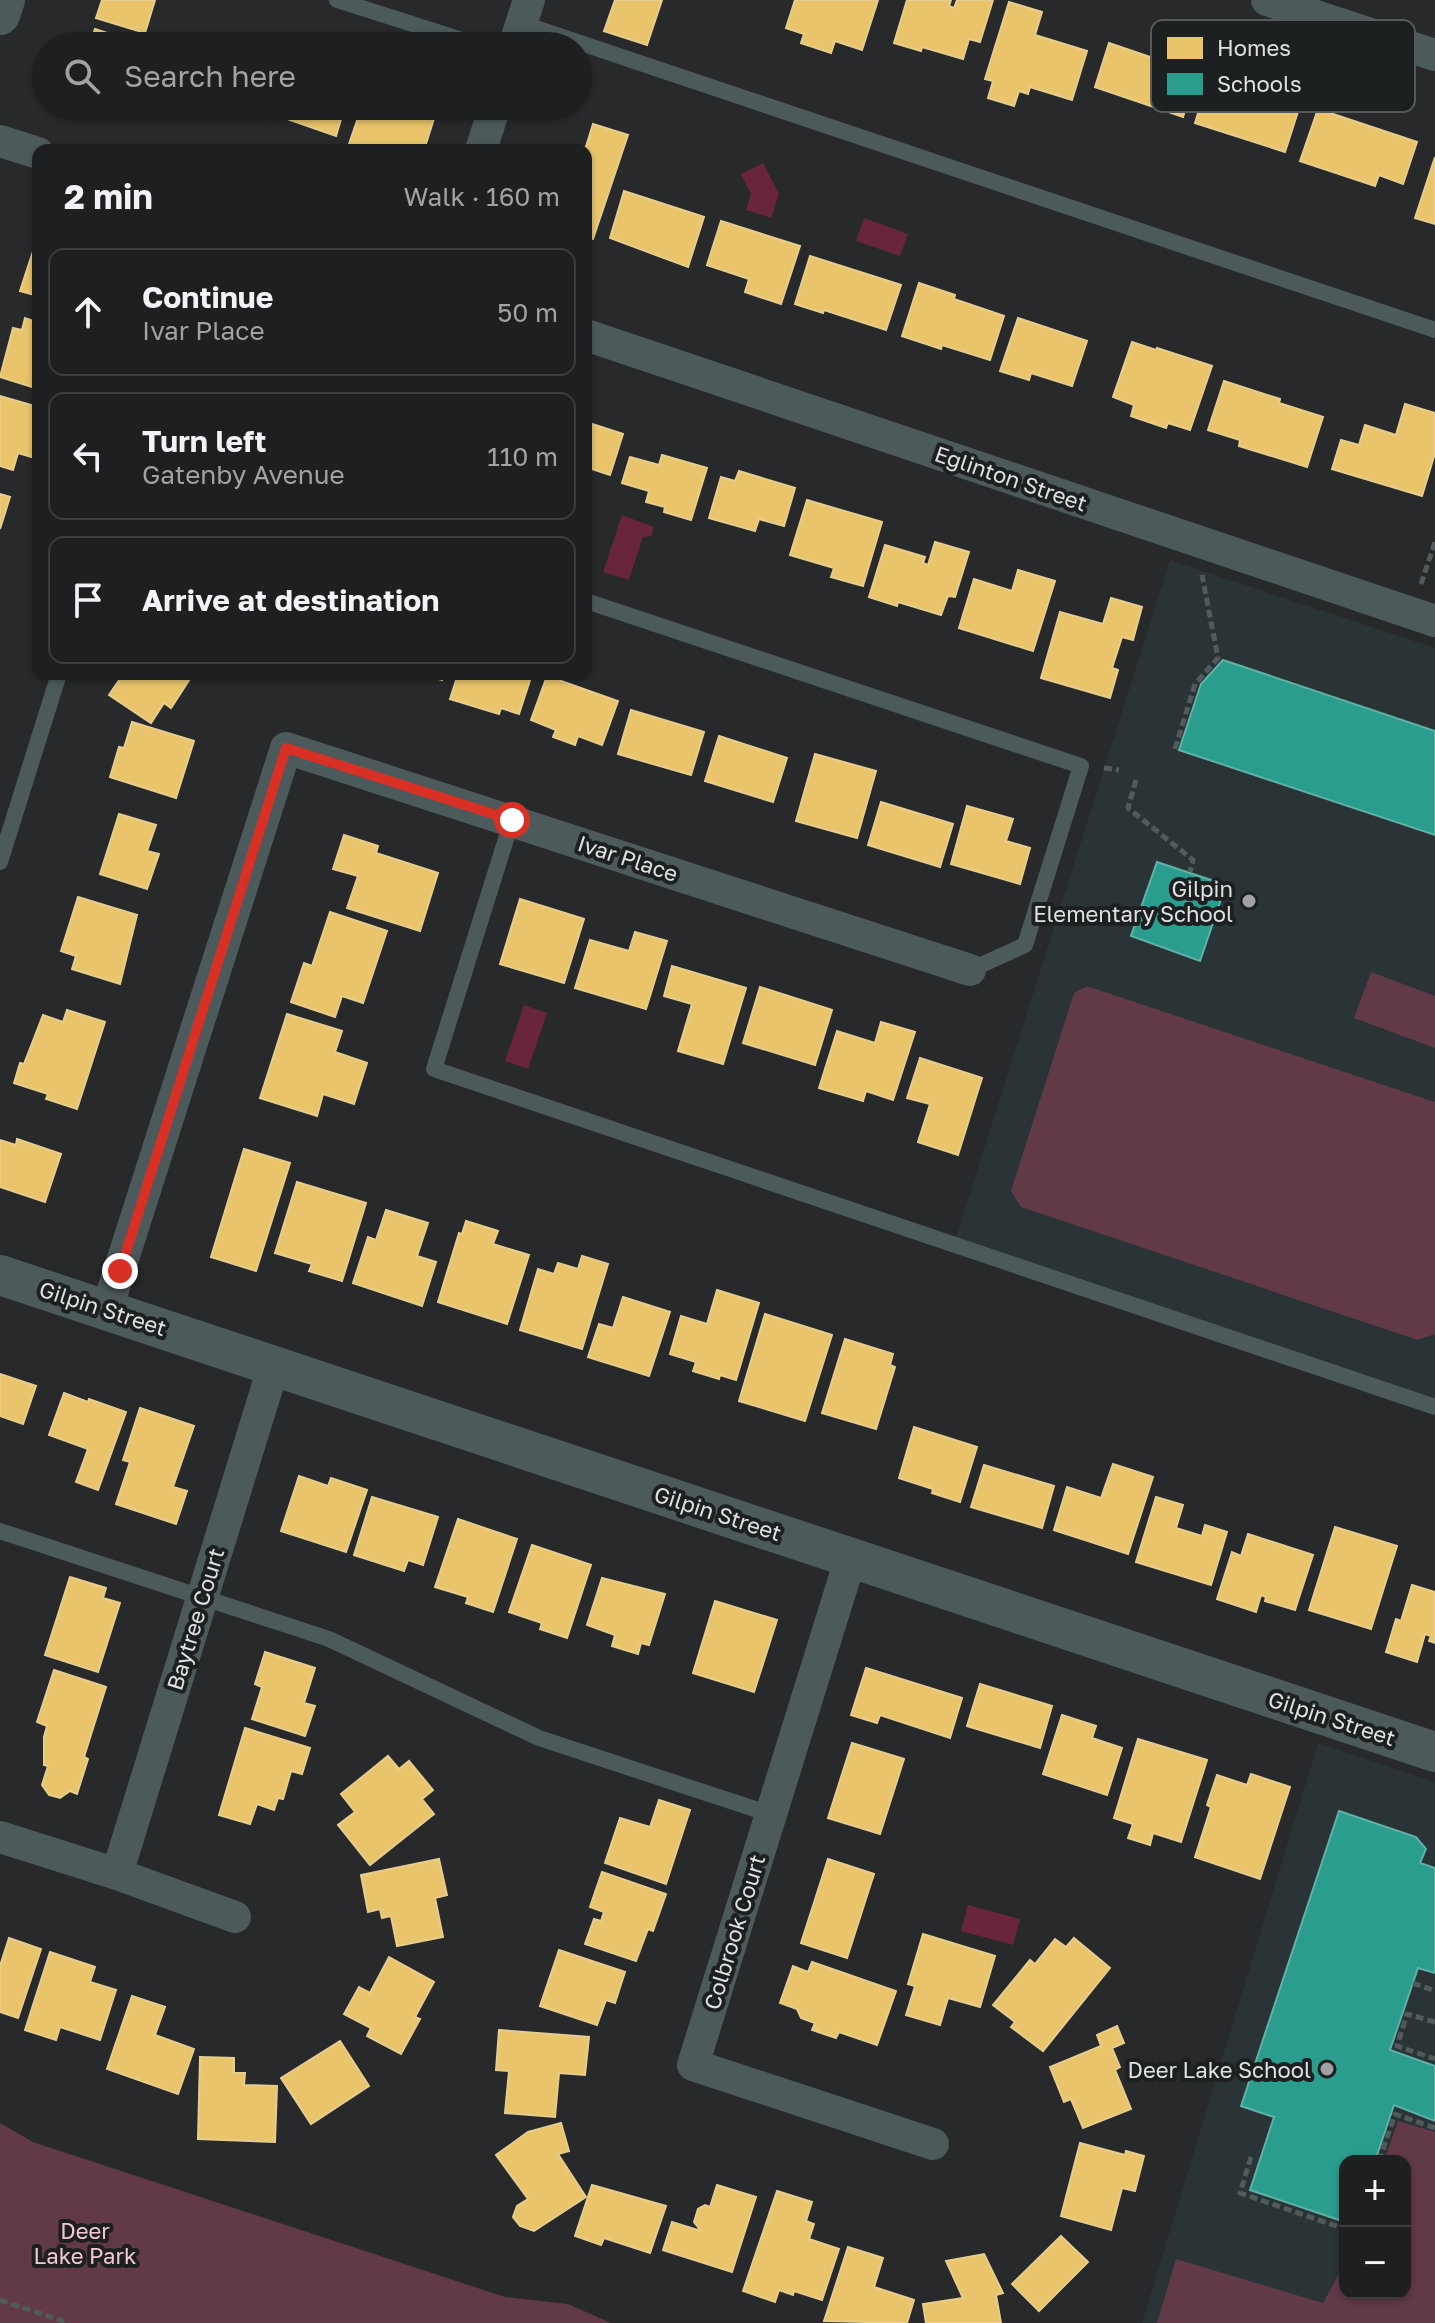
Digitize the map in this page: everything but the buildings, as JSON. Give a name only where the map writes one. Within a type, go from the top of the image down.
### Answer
[{"type":"street","points":[[0,15],[5,0]]},
{"type":"street","points":[[1267,0],[1328,20]]},
{"type":"street","points":[[1415,48],[1435,55]]},
{"type":"street","points":[[483,144],[491,120]]},
{"type":"street","points":[[0,141],[32,151]]},
{"type":"street","name":"Eglinton Street","points":[[592,337],[1435,621]]},
{"type":"street","name":"Ivar Place","points":[[107,1309],[286,748],[970,970]]},
{"type":"street","name":"Gilpin Street","points":[[0,1275],[1435,1752]]},
{"type":"street","name":"Baytree Court","points":[[117,1874],[274,1365]]},
{"type":"street","name":"Colbrook Court","points":[[851,1557],[693,2065],[933,2144]]},
{"type":"street","points":[[0,1837],[117,1874],[235,1917]]},
{"type":"lane","points":[[337,0],[437,32]]},
{"type":"lane","points":[[521,23],[548,32]]},
{"type":"lane","points":[[592,47],[1435,330]]},
{"type":"lane","points":[[592,603],[1081,766],[1025,945],[970,970]]},
{"type":"lane","points":[[0,862],[57,680]]},
{"type":"lane","points":[[512,820],[434,1069],[1435,1407]]},
{"type":"lane","points":[[0,1531],[329,1639],[539,1738],[770,1814]]},
{"type":"path","points":[[1421,585],[1435,542]]},
{"type":"path","points":[[1175,749],[1195,684],[1218,658],[1201,574]]},
{"type":"path","points":[[1136,780],[1128,808],[1193,860],[1190,872]]},
{"type":"path","points":[[1413,1983],[1435,1991]]},
{"type":"path","points":[[1435,2022],[1407,2014],[1397,2046],[1435,2059]]},
{"type":"path","points":[[1381,2155],[1395,2114],[1435,2128]]},
{"type":"path","points":[[1251,2157],[1240,2193],[1339,2227]]},
{"type":"path","points":[[0,2300],[69,2323]]},
{"type":"shaded area","points":[[763,163],[779,194],[771,218],[746,210],[751,194],[741,174]]},
{"type":"shaded area","points":[[864,218],[908,234],[900,256],[856,241]]},
{"type":"shaded area","points":[[622,515],[654,527],[651,536],[643,537],[629,580],[603,572]]},
{"type":"shaded area","name":"Gilpin Elementary School","points":[[1170,560],[1435,648],[1435,1407],[954,1244]]},
{"type":"shaded area","points":[[524,1005],[547,1013],[528,1069],[505,1061]]},
{"type":"shaded area","name":"Deer Lake School","points":[[1318,1743],[1435,1782],[1435,2323],[1142,2323]]},
{"type":"shaded area","points":[[968,1905],[1020,1919],[1013,1945],[961,1931]]},
{"type":"green space","points":[[1371,972],[1435,996],[1435,1048],[1354,1018]]},
{"type":"green space","points":[[1087,986],[1435,1102],[1435,1334],[1418,1340],[1021,1207],[1011,1191],[1074,993]]},
{"type":"green space","points":[[1398,2121],[1435,2132],[1435,2323],[1157,2323],[1176,2259],[1323,2303],[1339,2274],[1339,2299],[1411,2299],[1411,2155],[1386,2155]]},
{"type":"green space","name":"Deer Lake Park","points":[[0,2123],[33,2142],[505,2297],[568,2304],[611,2323],[0,2323]]},
{"type":"place","name":"Gilpin Elementary School","points":[[1249,901]]},
{"type":"place","name":"Deer Lake School","points":[[1327,2069]]},
{"type":"route","points":[[120,1271],[286,748],[512,820]]}]
